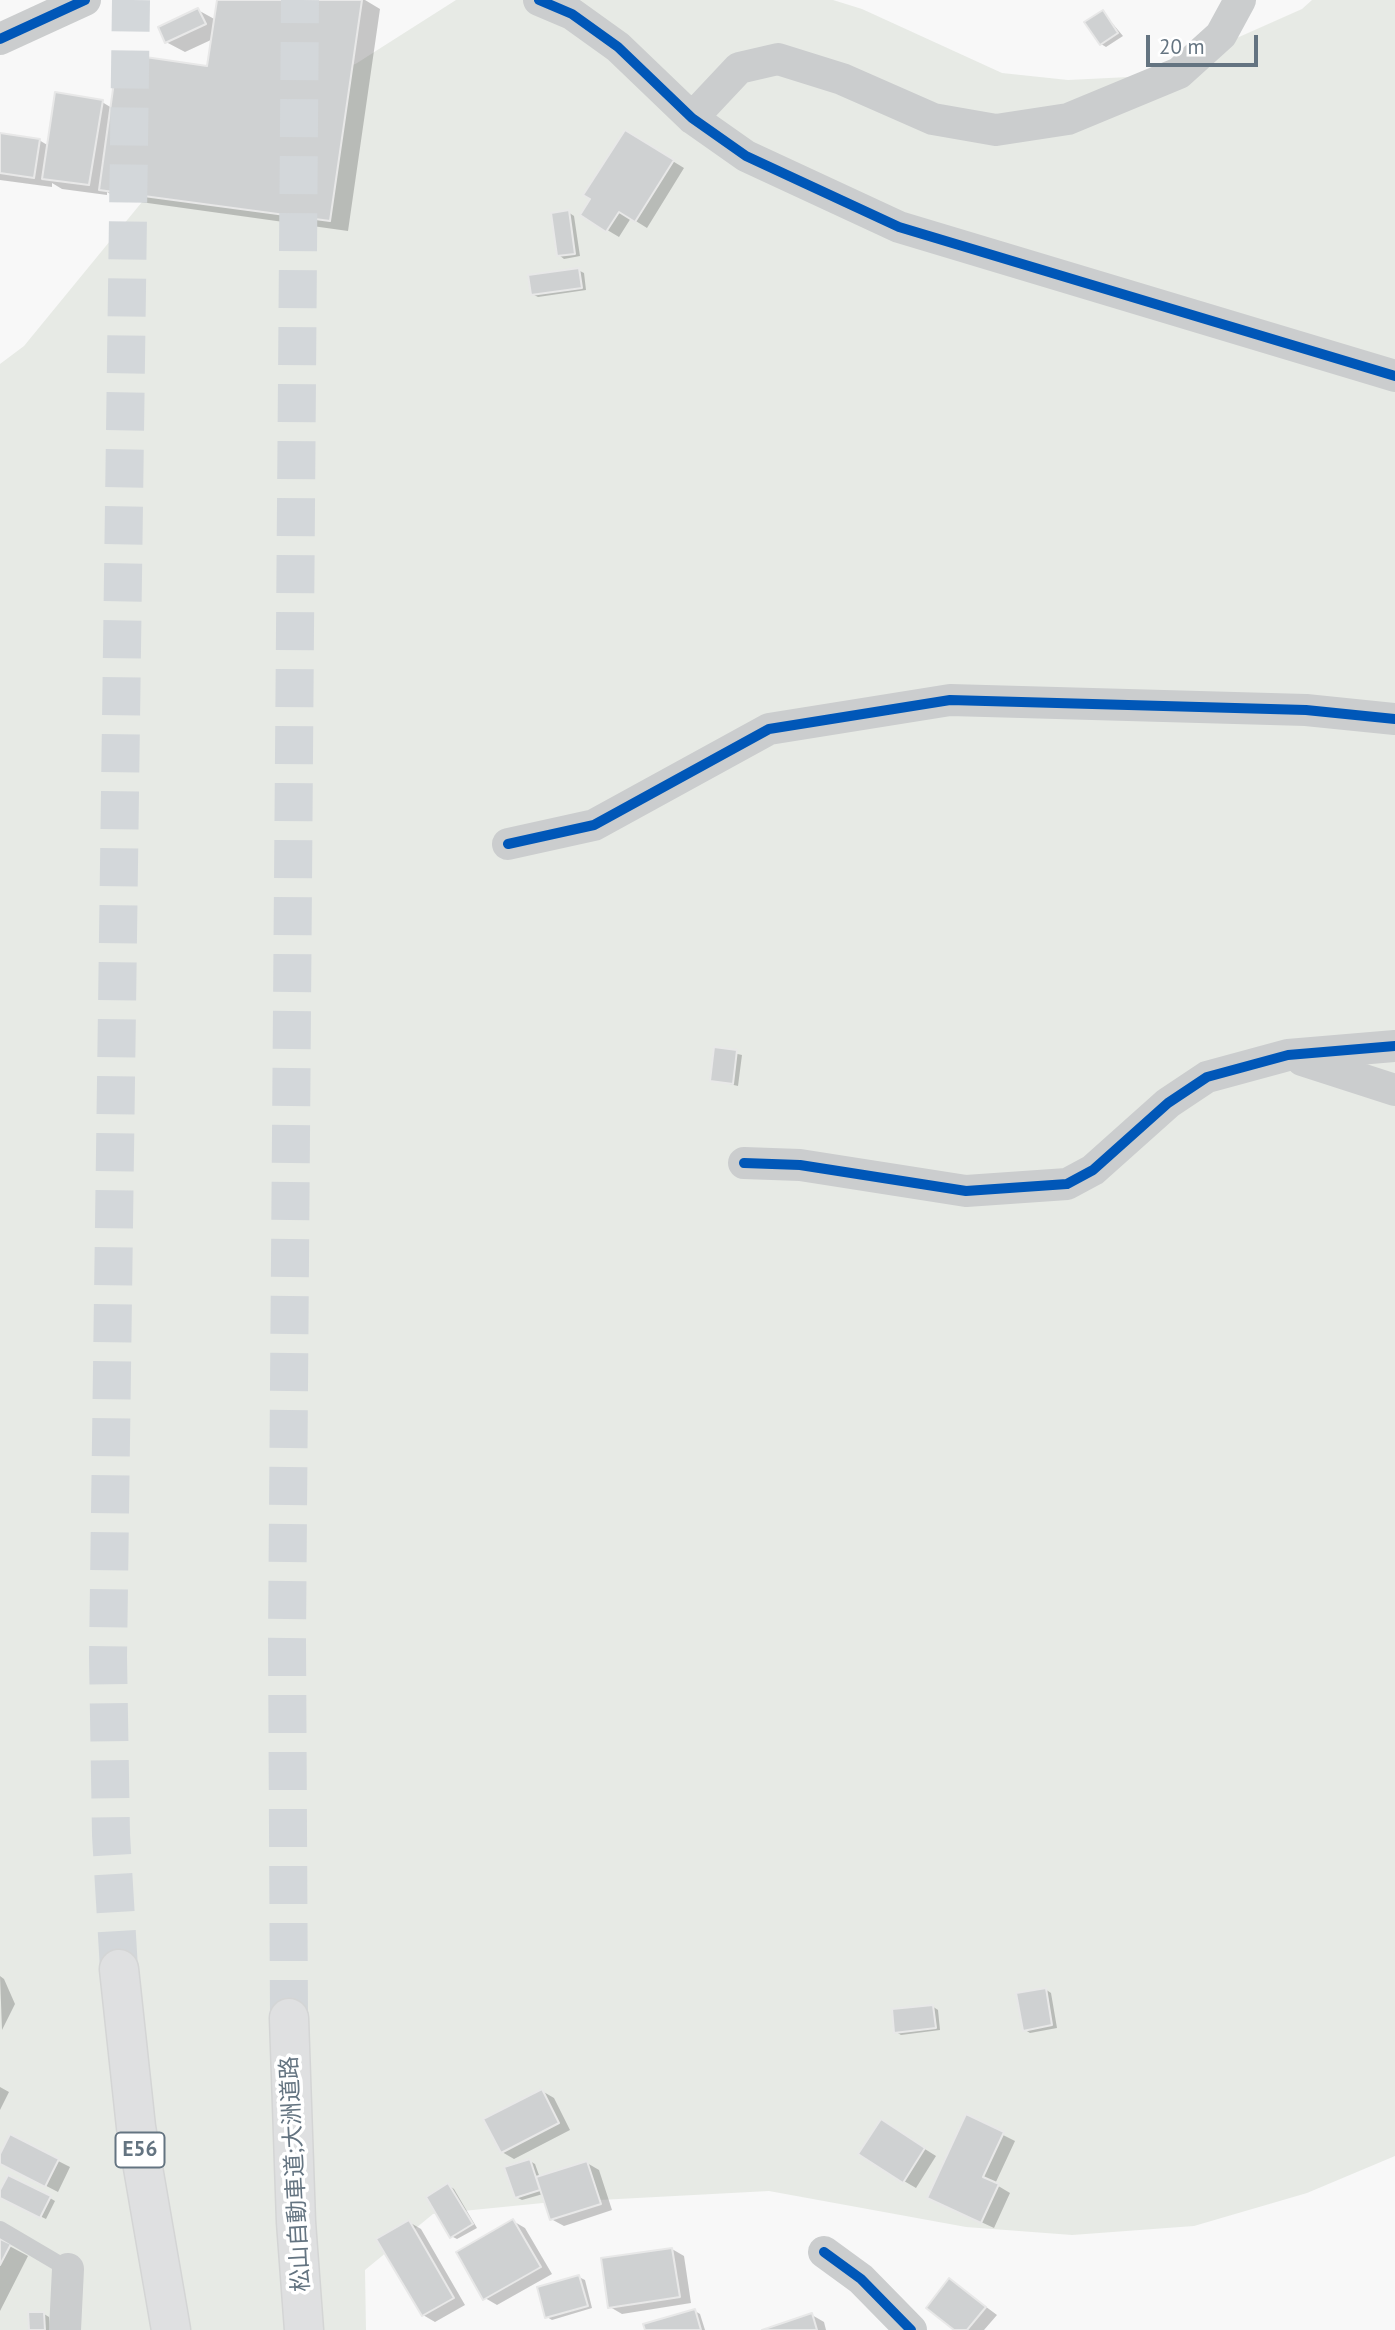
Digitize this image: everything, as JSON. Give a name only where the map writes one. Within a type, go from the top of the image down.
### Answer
[{"type":"highway","name":"E56","points":[[118,1969],[136,2127],[171,2330]]},
{"type":"highway","name":"松山自動車道;大洲道路","points":[[289,2018],[296,2222],[304,2330]]},
{"type":"street","points":[[0,39],[85,0]]},
{"type":"street","points":[[539,0],[572,14],[618,47],[692,118],[746,156],[899,227],[1395,376]]},
{"type":"street","points":[[692,118],[738,68],[778,59],[842,79],[933,119],[996,130],[1068,119],[1180,73],[1221,35],[1240,0]]},
{"type":"street","points":[[508,844],[594,825],[769,729],[950,700],[1306,710],[1395,719]]},
{"type":"street","points":[[744,1163],[800,1165],[966,1191],[1067,1184],[1093,1170],[1168,1103],[1207,1077],[1288,1055],[1395,1046]]},
{"type":"street","points":[[1288,1055],[1395,1090]]},
{"type":"street","points":[[824,2252],[861,2279],[911,2330]]},
{"type":"street","points":[[65,2330],[68,2269]]},
{"type":"lane","points":[[0,2229],[68,2269]]},
{"type":"shaded area","points":[[456,0],[833,0],[862,9],[1002,73],[1068,80],[1129,77],[1212,49],[1302,9],[1312,0],[1395,0],[1395,2156],[1307,2193],[1194,2226],[1072,2235],[966,2227],[769,2191],[543,2203],[433,2214],[365,2270],[366,2330],[0,2330],[0,364],[24,346],[178,158],[277,102],[357,63]]},
{"type":"building","points":[[217,0],[362,0],[330,221],[99,190],[118,53],[207,66]]},
{"type":"building","points":[[198,8],[206,24],[165,43],[158,27]]},
{"type":"building","points":[[1103,10],[1118,33],[1100,45],[1084,22]]},
{"type":"building","points":[[55,92],[103,100],[89,185],[42,179]]},
{"type":"building","points":[[625,130],[674,160],[635,222],[619,212],[606,232],[580,215],[590,199],[583,195]]},
{"type":"building","points":[[0,133],[40,139],[34,178],[0,173]]},
{"type":"building","points":[[569,210],[575,254],[557,256],[551,213]]},
{"type":"building","points":[[579,268],[582,288],[531,295],[528,275]]},
{"type":"building","points":[[714,1047],[737,1050],[733,1084],[710,1081]]},
{"type":"building","points":[[1046,1988],[1052,2025],[1023,2031],[1016,1993]]},
{"type":"building","points":[[933,2005],[936,2028],[894,2033],[892,2009]]},
{"type":"building","points":[[542,2089],[559,2123],[501,2153],[483,2119]]},
{"type":"building","points":[[966,2114],[1004,2132],[983,2177],[999,2184],[981,2223],[927,2198]]},
{"type":"building","points":[[881,2119],[925,2148],[903,2183],[858,2154]]},
{"type":"building","points":[[10,2134],[59,2159],[45,2187],[0,2164],[0,2154]]},
{"type":"building","points":[[530,2159],[540,2190],[515,2198],[504,2167]]},
{"type":"building","points":[[587,2161],[601,2204],[550,2220],[536,2177]]},
{"type":"building","points":[[8,2175],[51,2196],[40,2218],[0,2198],[0,2190]]},
{"type":"building","points":[[448,2183],[473,2224],[450,2238],[426,2197]]},
{"type":"building","points":[[513,2219],[541,2267],[483,2300],[456,2252]]},
{"type":"building","points":[[409,2220],[454,2298],[422,2316],[376,2239]]},
{"type":"building","points":[[0,2239],[11,2244],[0,2265]]},
{"type":"building","points":[[672,2248],[680,2297],[608,2308],[601,2258]]},
{"type":"building","points":[[579,2275],[588,2306],[545,2318],[537,2287]]},
{"type":"building","points":[[949,2278],[986,2307],[967,2330],[954,2330],[926,2308]]},
{"type":"building","points":[[695,2309],[701,2330],[645,2330],[643,2324]]},
{"type":"building","points":[[28,2312],[44,2312],[45,2330],[29,2330]]},
{"type":"building","points":[[812,2313],[817,2330],[762,2330]]},
{"type":"tunnel","points":[[119,1969],[111,1835],[108,1657],[131,0]]},
{"type":"tunnel","points":[[289,2018],[287,1639],[300,0]]},
{"type":"cycle path","points":[[0,39],[85,0]]},
{"type":"cycle path","points":[[539,0],[572,14],[618,47],[692,118],[746,156],[899,227],[1395,376]]},
{"type":"cycle path","points":[[508,844],[594,825],[769,729],[950,700],[1306,710],[1395,719]]},
{"type":"cycle path","points":[[744,1163],[800,1165],[966,1191],[1067,1184],[1093,1170],[1168,1103],[1207,1077],[1288,1055],[1395,1046]]},
{"type":"cycle path","points":[[824,2252],[861,2279],[911,2330]]}]
